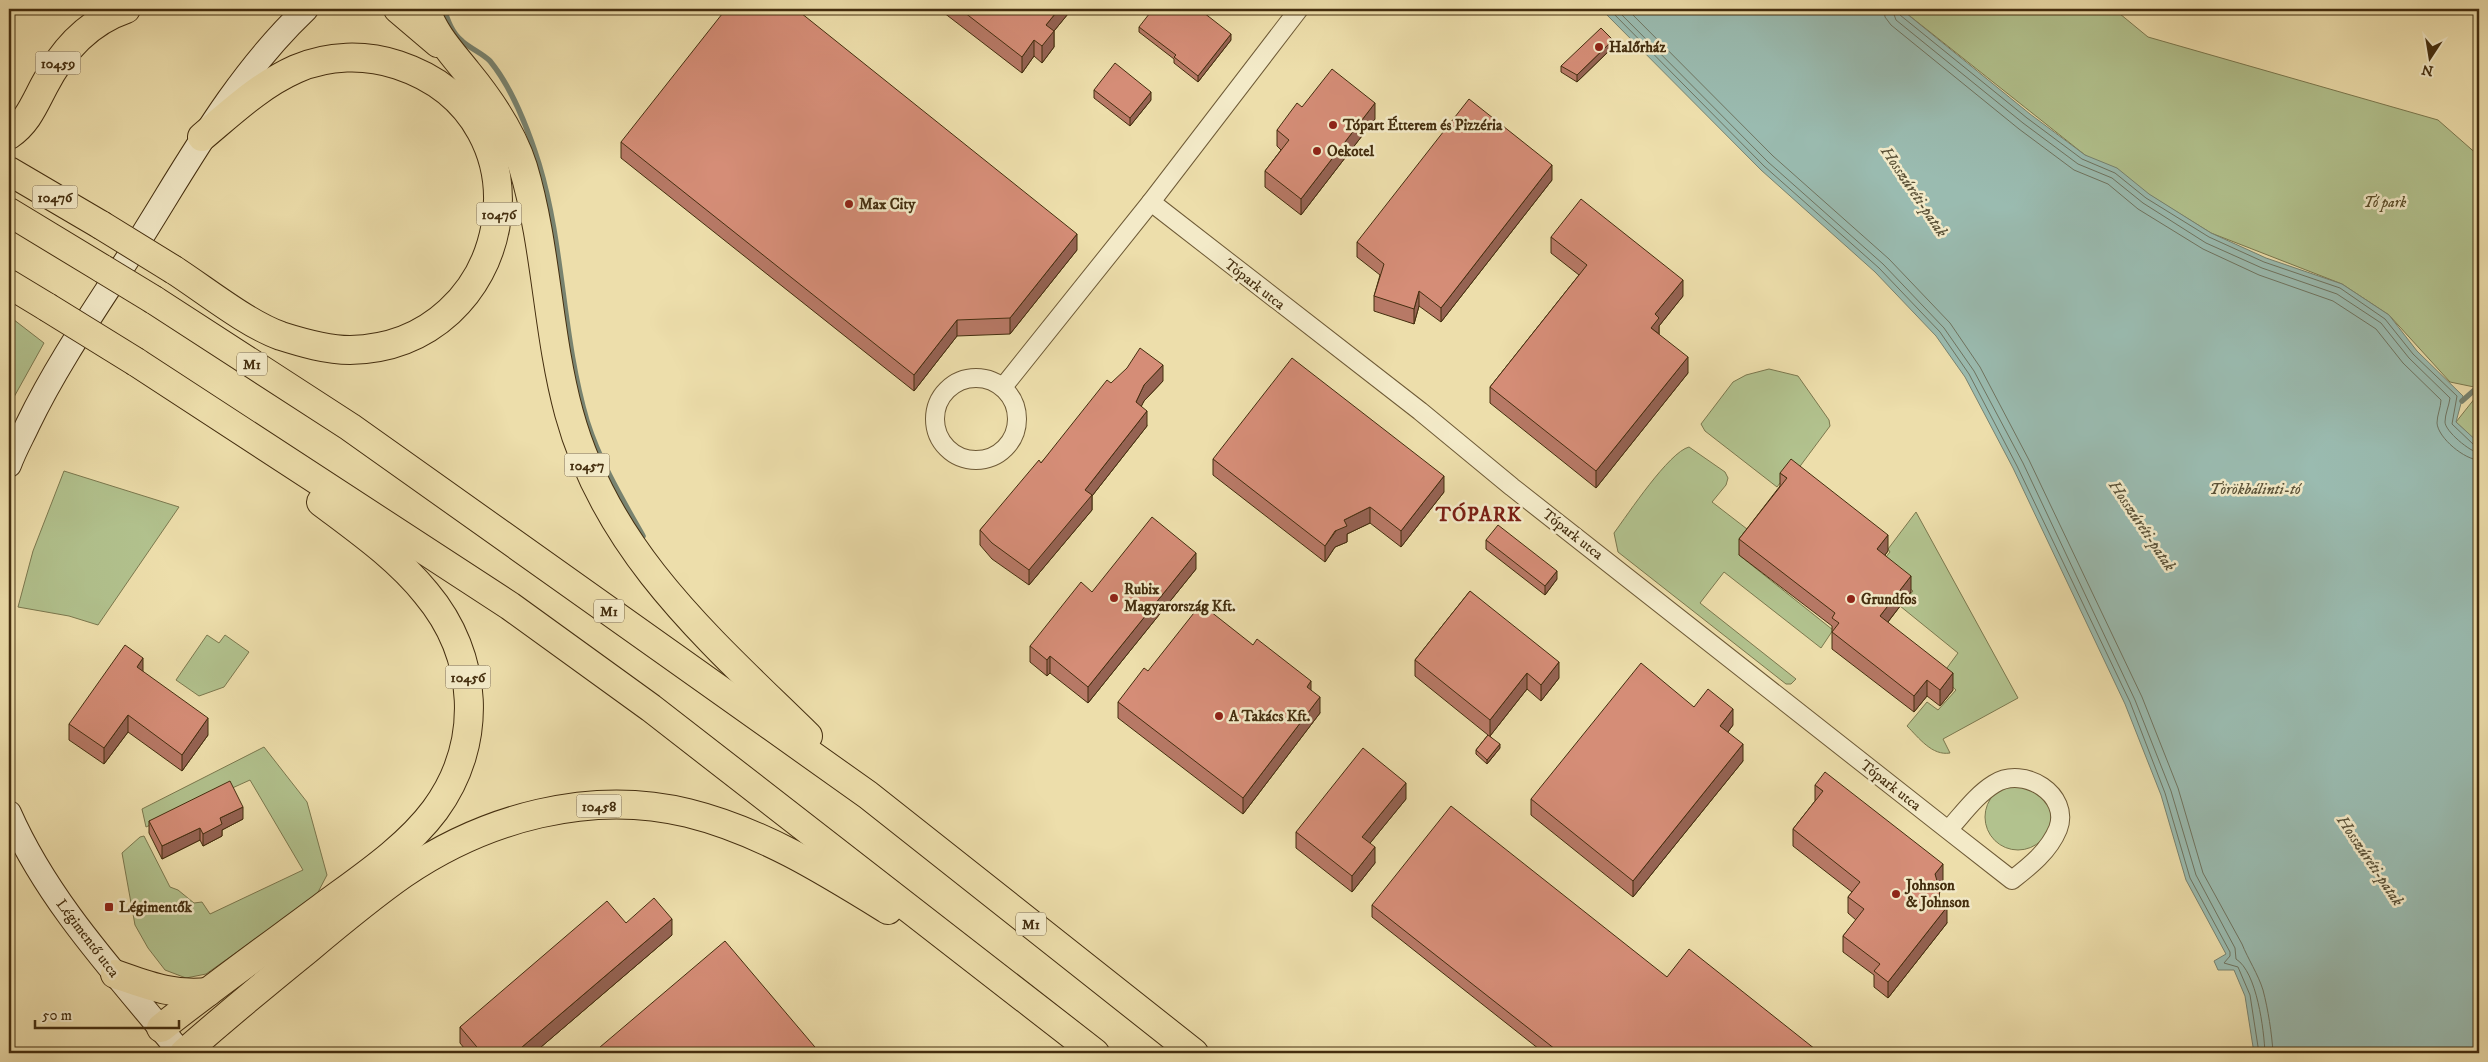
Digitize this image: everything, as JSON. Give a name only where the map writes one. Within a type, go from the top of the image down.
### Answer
[{"type":"highway","name":"10459","points":[[9,136],[21,126],[30,114],[53,69],[66,50],[82,34],[101,21],[126,9]]},
{"type":"highway","name":"10457","points":[[398,9],[454,57]]},
{"type":"highway","name":"10457","points":[[426,9],[432,23],[454,57],[489,102],[508,132],[523,166],[534,216],[549,312],[569,412],[582,453],[611,515],[633,550],[688,619],[868,794]]},
{"type":"highway","name":"10476","points":[[9,171],[174,270],[253,322],[278,335],[325,347],[349,350],[366,348],[392,343],[415,335],[444,315],[460,300],[474,282],[485,263],[496,229],[498,192],[490,150],[481,130],[471,115],[445,90],[409,69],[390,62],[347,57],[322,60],[298,68],[256,92],[202,137]]},
{"type":"highway","name":"M1","points":[[9,212],[154,300],[350,427],[868,794],[1194,1053]]},
{"type":"highway","points":[[9,284],[166,381],[510,606],[651,708],[1001,978],[1095,1053]]},
{"type":"highway","name":"10456","points":[[161,1028],[356,882],[422,825],[436,809],[457,767],[468,722],[469,695],[465,664],[452,632],[427,593],[402,566],[166,381]]},
{"type":"highway","name":"10458","points":[[183,1053],[369,899],[404,873],[448,848],[489,828],[521,818],[560,810],[609,805],[636,806],[687,813],[750,834],[826,872],[1001,978]]},
{"type":"highway","points":[[115,974],[154,987],[187,994],[208,992]]},
{"type":"highway","points":[[210,1053],[212,1041],[220,1021]]},
{"type":"main road","points":[[9,465],[48,387],[202,137],[260,56],[306,9]]},
{"type":"main road","name":"Légimentő utca","points":[[9,813],[33,862],[78,928],[183,1053]]},
{"type":"street","points":[[1003,387],[1151,202],[1299,9]]},
{"type":"street","name":"Tópark utca","points":[[1151,202],[1420,411],[1512,487],[1948,830],[2012,880],[2045,851],[2058,828],[2059,816],[2056,803],[2039,783],[2025,778],[2010,777],[1994,783],[1948,830]]},
{"type":"street","points":[[982,378],[1003,387],[1014,401],[1018,419],[1014,437],[1002,451],[986,459],[968,460],[951,452],[939,438],[934,416],[942,394],[960,380],[982,378]]},
{"type":"green space","name":"Tó park","points":[[1901,9],[2114,9],[2148,37],[2438,120],[2479,156],[2479,388],[2450,382],[2389,315],[2342,284],[2211,233],[2085,155]]},
{"type":"green space","points":[[9,316],[44,343],[9,406]]},
{"type":"green space","points":[[1769,369],[1798,376],[1829,420],[1830,426],[1795,473],[1790,470],[1777,487],[1705,431],[1701,424],[1733,382],[1746,375]]},
{"type":"green space","points":[[2479,393],[2479,444],[2456,422]]},
{"type":"green space","points":[[1689,447],[1725,472],[1728,478],[1726,485],[1712,502],[1747,529],[1739,555],[1833,630],[1821,648],[1724,572],[1700,603],[1796,679],[1791,684],[1786,684],[1618,552],[1614,533],[1660,471],[1681,451]]},
{"type":"green space","points":[[64,471],[179,507],[98,625],[69,616],[18,607],[33,551]]},
{"type":"green space","points":[[1916,512],[2018,698],[1943,739],[1950,753],[1937,752],[1932,749],[1921,741],[1907,726],[1927,702],[1938,710],[1956,690],[1941,676],[1958,653],[1900,606],[1913,591],[1879,565],[1890,552],[1888,549]]},
{"type":"green space","points":[[207,635],[219,643],[225,635],[249,652],[224,687],[199,696],[176,680]]},
{"type":"green space","points":[[264,747],[307,802],[327,875],[316,896],[206,974],[186,978],[165,970],[148,948],[135,925],[122,853],[140,837],[144,836],[170,887],[178,890],[194,903],[202,902],[210,914],[303,870],[250,780],[146,827],[142,809]]},
{"type":"green space","points":[[2018,784],[2031,787],[2041,794],[2048,804],[2051,817],[2048,830],[2041,840],[2031,847],[2018,850],[2005,847],[1995,840],[1988,830],[1985,817],[1988,804],[1995,794],[2005,787]]},
{"type":"water","name":"Törökbálinti-tó","points":[[1605,9],[1901,9],[2030,114],[2085,155],[2117,168],[2149,194],[2211,233],[2266,258],[2342,284],[2389,315],[2417,351],[2463,396],[2456,422],[2479,443],[2479,1053],[2254,1053],[2245,996],[2234,970],[2218,970],[2214,961],[2226,954],[2186,880],[2161,795],[2125,704],[2013,468],[1965,377],[1936,336],[1875,272],[1761,170],[1604,12]]},
{"type":"building","name":"Max City","points":[[726,9],[796,9],[1077,234],[1010,318],[957,320],[914,375],[621,142]]},
{"type":"building","points":[[960,9],[1059,9],[1046,25],[1054,31],[1042,46],[1034,40],[1022,57]]},
{"type":"building","points":[[1153,9],[1199,9],[1231,34],[1198,76],[1174,57],[1176,55],[1139,27]]},
{"type":"building","points":[[1601,28],[1613,40],[1577,75],[1561,66]]},
{"type":"building","points":[[1115,63],[1151,92],[1130,118],[1094,90]]},
{"type":"building","name":"Oekotel","points":[[1332,69],[1375,103],[1301,199],[1265,171],[1289,140],[1277,130],[1297,103],[1302,107]]},
{"type":"building","points":[[1469,99],[1552,165],[1441,308],[1419,291],[1414,309],[1374,296],[1384,264],[1357,242]]},
{"type":"building","points":[[1581,199],[1683,280],[1655,314],[1659,318],[1651,328],[1688,357],[1596,471],[1490,387],[1587,265],[1551,237]]},
{"type":"building","points":[[1140,348],[1163,365],[1144,385],[1136,402],[1147,411],[1085,490],[1092,495],[1029,570],[992,543],[980,530],[1039,460],[1041,463],[1107,380],[1111,383],[1127,368]]},
{"type":"building","points":[[1292,358],[1444,476],[1401,531],[1370,507],[1344,520],[1347,526],[1335,531],[1325,546],[1213,459]]},
{"type":"building","name":"Grundfos","points":[[1791,459],[1888,535],[1877,549],[1911,576],[1880,616],[1953,673],[1940,690],[1927,680],[1914,696],[1832,632],[1839,623],[1832,618],[1835,613],[1739,539],[1787,478],[1780,473]]},
{"type":"building","points":[[1152,517],[1196,553],[1088,687],[1050,656],[1047,660],[1030,646],[1081,582],[1092,592]]},
{"type":"building","points":[[1498,525],[1557,571],[1545,586],[1486,540]]},
{"type":"building","points":[[1470,591],[1559,662],[1541,685],[1527,673],[1490,720],[1415,660]]},
{"type":"building","name":"A Takács Kft.","points":[[1201,604],[1253,645],[1257,639],[1311,681],[1307,687],[1320,697],[1243,798],[1118,702],[1144,668],[1148,671]]},
{"type":"building","points":[[125,645],[143,658],[137,667],[208,718],[182,755],[128,715],[104,748],[69,724]]},
{"type":"building","points":[[1641,663],[1694,707],[1708,689],[1733,709],[1720,726],[1743,744],[1633,881],[1531,799]]},
{"type":"building","points":[[1488,735],[1500,744],[1487,760],[1476,750]]},
{"type":"building","points":[[1363,748],[1406,783],[1362,837],[1375,847],[1352,876],[1296,832]]},
{"type":"building","name":"Johnson & Johnson","points":[[1825,772],[1943,864],[1935,874],[1940,891],[1938,901],[1947,907],[1888,982],[1874,971],[1880,964],[1843,936],[1864,909],[1848,897],[1860,882],[1793,829],[1823,791],[1815,785]]},
{"type":"building","points":[[230,781],[243,807],[220,818],[222,824],[203,834],[200,828],[162,846],[149,821]]},
{"type":"building","points":[[1451,806],[1667,977],[1689,949],[1820,1053],[1560,1053],[1372,905]]},
{"type":"building","points":[[654,898],[672,919],[515,1053],[482,1053],[460,1027],[607,901],[626,923]]},
{"type":"building","points":[[725,941],[820,1053],[593,1053]]},
{"type":"waterway","points":[[444,9],[451,27],[459,38],[487,58],[498,72],[513,97],[530,137],[539,164],[554,227],[572,357],[587,421],[605,466],[643,536]]},
{"type":"waterway","points":[[2462,401],[2479,386]]},
{"type":"place","name":"Halőrház","points":[[1599,47]]},
{"type":"place","name":"Tópart Étterem és Pizzéria","points":[[1333,125]]},
{"type":"place","name":"Oekotel","points":[[1317,151]]},
{"type":"place","name":"Max City","points":[[849,204]]},
{"type":"place","name":"Rubix Magyarország Kft.","points":[[1114,598]]},
{"type":"place","name":"Grundfos","points":[[1851,599]]},
{"type":"place","name":"A Takács Kft.","points":[[1219,716]]},
{"type":"place","name":"Johnson & Johnson","points":[[1896,894]]},
{"type":"place","name":"Légimentők","points":[[109,907]]},
{"type":"district","name":"TÓPARK","points":[[1479,514]]},
{"type":"water label","name":"Hosszúréti-patak","points":[[1915,191]]},
{"type":"water label","name":"Hosszúréti-patak","points":[[2143,525]]},
{"type":"water label","name":"Hosszúréti-patak","points":[[2371,860]]}]
